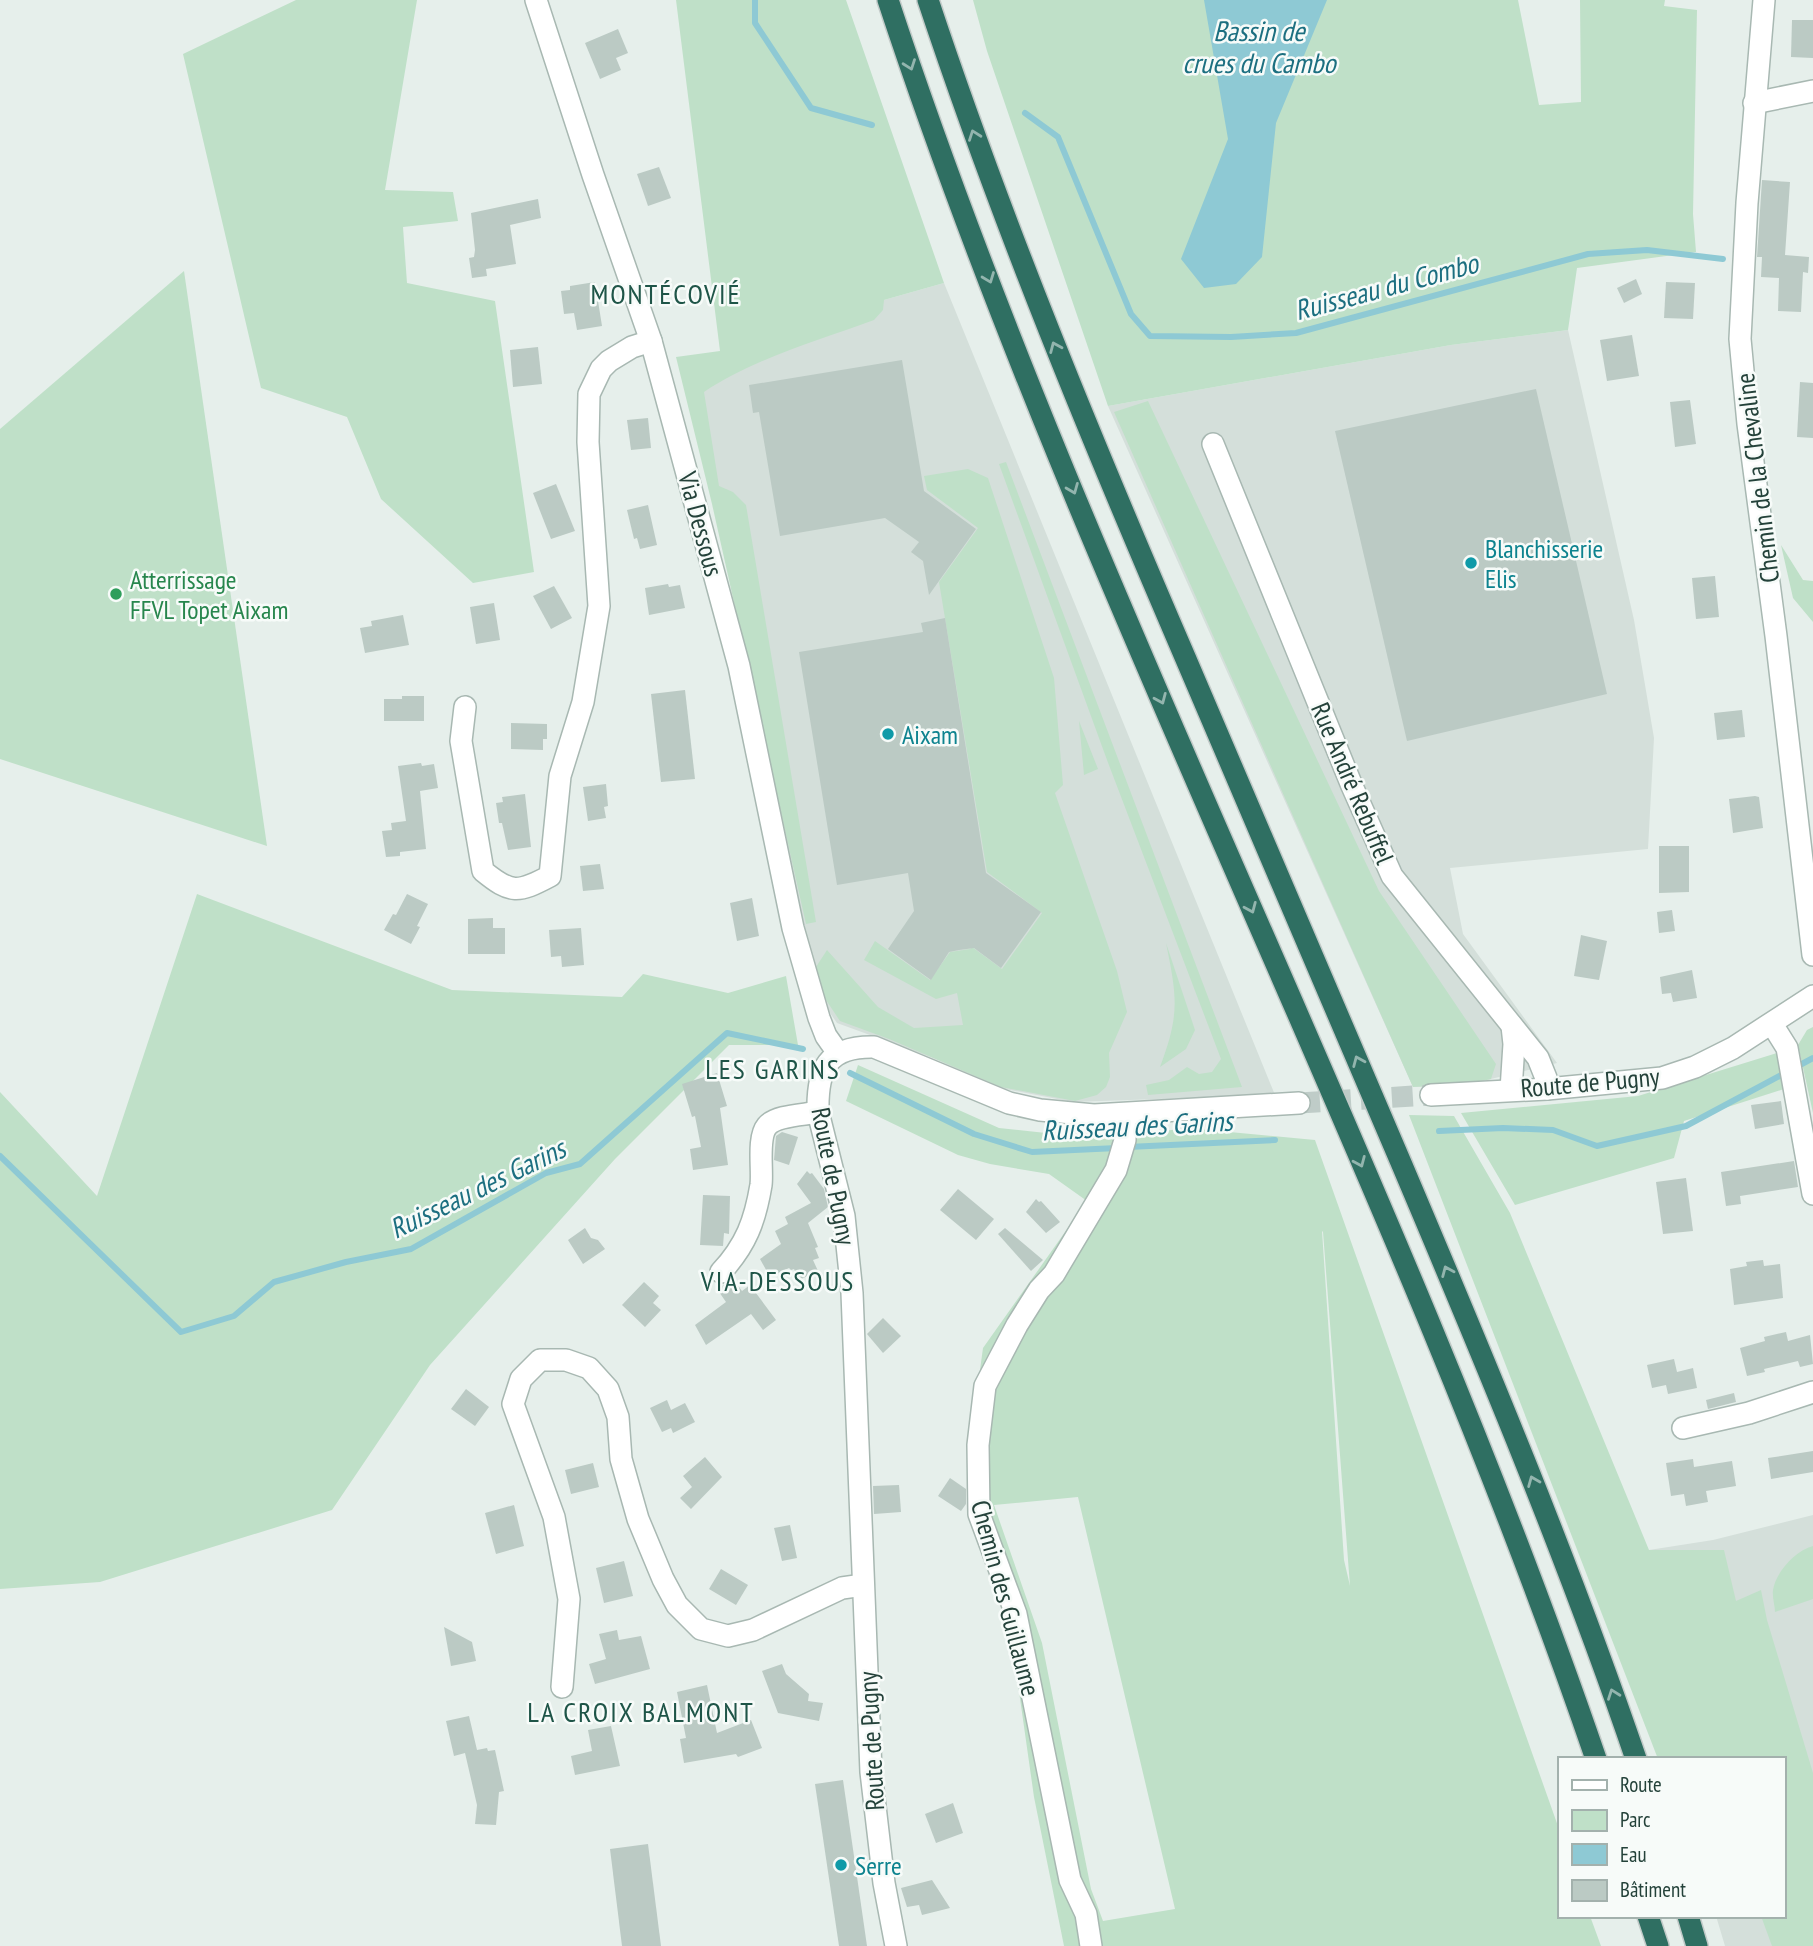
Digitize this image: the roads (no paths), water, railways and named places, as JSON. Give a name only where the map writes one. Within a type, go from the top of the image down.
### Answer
[{"type":"highway","points":[[888,0],[975,243],[1047,426],[1413,1285],[1528,1572],[1595,1757]]},
{"type":"highway","points":[[928,0],[976,139],[1049,332],[1136,544],[1502,1404],[1564,1560],[1635,1757]]},
{"type":"highway","points":[[1649,1918],[1658,1946]]},
{"type":"highway","points":[[1689,1918],[1697,1946]]},
{"type":"street","name":"Via Dessous","points":[[536,0],[651,341],[739,666],[793,928],[819,1018],[826,1036],[838,1054]]},
{"type":"street","name":"Chemin de la Chevaline","points":[[1764,0],[1742,272],[1740,339],[1813,955]]},
{"type":"street","points":[[1754,103],[1813,91]]},
{"type":"street","points":[[466,707],[461,741],[483,872],[504,888],[527,888],[550,876],[560,776],[583,702],[599,606],[588,442],[589,394],[601,369],[609,362],[632,346],[651,341]]},
{"type":"street","name":"Rue André Rebuffel","points":[[1213,444],[1352,786],[1392,876],[1538,1058],[1546,1078],[1547,1089]]},
{"type":"street","name":"Route de Pugny","points":[[1431,1095],[1547,1089],[1662,1078],[1695,1067],[1772,1024],[1813,996]]},
{"type":"street","points":[[1772,1024],[1787,1048],[1813,1194]]},
{"type":"street","points":[[1511,1090],[1514,1044],[1512,1026]]},
{"type":"street","points":[[838,1054],[858,1046],[874,1047],[1009,1103],[1040,1110],[1094,1115],[1299,1103]]},
{"type":"street","name":"Route de Pugny","points":[[838,1054],[831,1058],[824,1068],[818,1095],[818,1112],[849,1247],[871,1772],[877,1836],[896,1946]]},
{"type":"street","points":[[721,1272],[739,1253],[751,1228],[761,1184],[762,1137],[767,1126],[776,1120],[818,1112]]},
{"type":"street","name":"Chemin des Guillaume","points":[[1091,1946],[1086,1914],[1070,1880],[1016,1614],[979,1514],[978,1445],[985,1386],[1017,1325],[1039,1290],[1054,1274],[1116,1170],[1122,1150],[1125,1114]]},
{"type":"street","points":[[562,1687],[569,1599],[554,1517],[513,1404],[521,1379],[540,1360],[566,1360],[589,1368],[608,1389],[618,1417],[621,1459],[638,1519],[677,1605],[701,1629],[728,1636],[753,1630],[842,1588],[863,1585]]},
{"type":"street","points":[[1683,1428],[1749,1413],[1813,1392]]},
{"type":"water","name":"Bassin de crues du Cambo","points":[[1204,0],[1327,0],[1276,123],[1262,257],[1236,284],[1204,288],[1181,259],[1228,139]]},
{"type":"waterway","points":[[755,0],[755,23],[811,108],[872,125]]},
{"type":"waterway","name":"Ruisseau du Combo","points":[[1025,113],[1058,137],[1131,314],[1150,336],[1231,337],[1296,333],[1588,254],[1647,250],[1723,259]]},
{"type":"waterway","name":"Ruisseau des Garins","points":[[0,1156],[181,1332],[234,1316],[274,1282],[346,1262],[411,1249],[546,1173],[580,1164],[727,1033],[803,1049]]},
{"type":"waterway","name":"Ruisseau des Garins","points":[[1439,1131],[1503,1128],[1553,1130],[1597,1146],[1686,1126],[1813,1058]]},
{"type":"waterway","name":"Ruisseau des Garins","points":[[850,1073],[974,1134],[1032,1152],[1117,1148]]},
{"type":"waterway","name":"Ruisseau des Garins","points":[[1128,1147],[1275,1140]]},
{"type":"tunnel","points":[[1299,1103],[1431,1095]]},
{"type":"place","name":"Blanchisserie Elis","points":[[1471,563]]},
{"type":"place","name":"Atterrissage FFVL Topet Aixam","points":[[116,594]]},
{"type":"place","name":"Aixam","points":[[888,734]]},
{"type":"place","name":"Serre","points":[[841,1865]]},
{"type":"district","name":"MONTÉCOVIÉ","points":[[666,293]]},
{"type":"district","name":"LES GARINS","points":[[773,1068]]},
{"type":"district","name":"VIA-DESSOUS","points":[[778,1280]]},
{"type":"district","name":"LA CROIX BALMONT","points":[[641,1711]]}]
